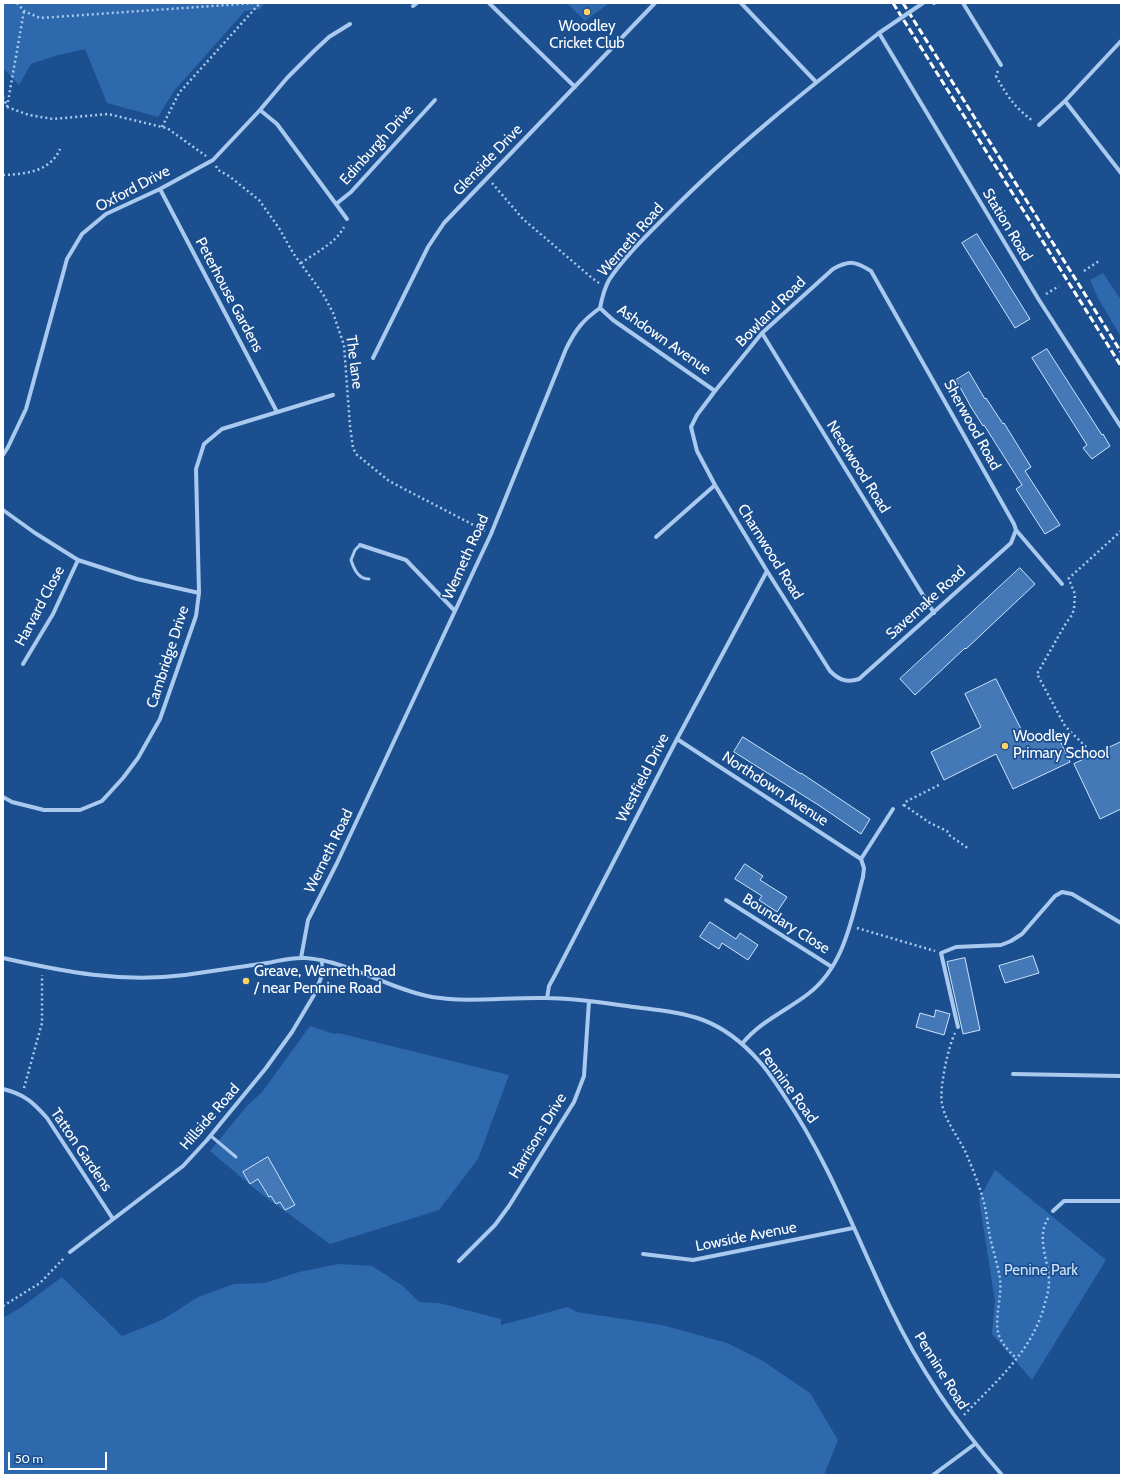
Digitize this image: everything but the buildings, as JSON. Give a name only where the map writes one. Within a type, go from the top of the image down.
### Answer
[{"type":"street","points":[[489,3],[575,87]]},
{"type":"street","name":"Glenside Drive","points":[[373,358],[428,247],[444,223],[655,3]]},
{"type":"street","points":[[741,3],[816,82]]},
{"type":"street","name":"Werneth Road","points":[[301,958],[308,920],[337,863],[491,534],[566,349],[575,331],[586,319],[600,308],[603,292],[618,268],[653,229],[691,191],[752,136],[816,82],[879,33],[923,3]]},
{"type":"street","points":[[963,3],[1001,64]]},
{"type":"street","name":"Oxford Drive","points":[[3,455],[26,409],[67,259],[82,234],[106,214],[160,189],[213,160],[260,110],[287,78],[315,50],[329,37],[350,24]]},
{"type":"street","name":"Station Road","points":[[879,33],[1039,300],[1121,427]]},
{"type":"street","points":[[1039,125],[1065,101],[1121,42]]},
{"type":"street","name":"Edinburgh Drive","points":[[336,204],[351,192],[435,100]]},
{"type":"street","points":[[1065,101],[1121,173]]},
{"type":"street","name":"Edinburgh Drive","points":[[260,110],[276,124],[347,219]]},
{"type":"street","name":"Peterhouse Gardens","points":[[160,189],[277,412]]},
{"type":"street","name":"Bowland Road","points":[[691,427],[697,415],[715,391],[762,333],[833,269],[844,263],[858,263],[871,271]]},
{"type":"street","name":"Sherwood Road","points":[[871,271],[1016,530],[1062,584]]},
{"type":"street","name":"Ashdown Avenue","points":[[600,308],[613,320],[715,391]]},
{"type":"street","name":"Needwood Road","points":[[762,333],[934,613]]},
{"type":"street","name":"Cambridge Drive","points":[[3,797],[12,802],[44,810],[80,810],[102,801],[123,778],[138,758],[160,719],[196,616],[199,594],[196,468],[204,444],[222,429],[333,396]]},
{"type":"street","name":"Charnwood Road","points":[[691,427],[697,451],[715,485],[830,671],[836,677],[843,680]]},
{"type":"street","points":[[656,537],[715,485]]},
{"type":"street","points":[[3,510],[78,560],[137,579],[199,594]]},
{"type":"street","name":"Savernake Road","points":[[843,680],[851,682],[859,680],[1011,543],[1016,530]]},
{"type":"street","points":[[360,546],[406,560],[455,611]]},
{"type":"street","name":"Harvard Close","points":[[23,664],[53,614],[78,560]]},
{"type":"street","name":"Westfield Drive","points":[[547,998],[549,986],[554,975],[677,739],[767,571]]},
{"type":"street","name":"Northdown Avenue","points":[[677,739],[861,859]]},
{"type":"street","points":[[742,1044],[758,1027],[808,994],[821,983],[832,967],[842,949],[863,877],[864,868],[861,859],[893,809]]},
{"type":"street","points":[[958,1027],[941,953],[956,947],[1001,945],[1011,941],[1022,934],[1055,896],[1062,892],[1072,894],[1121,923]]},
{"type":"street","name":"Boundary Close","points":[[726,900],[832,967]]},
{"type":"street","points":[[3,958],[97,976],[138,978],[182,975],[301,958]]},
{"type":"street","name":"Pennine Road","points":[[301,958],[334,962],[413,992],[431,996],[475,1001],[547,998],[589,1001],[665,1012],[703,1020],[722,1029],[742,1044],[759,1061],[772,1077],[808,1133],[914,1353],[958,1421],[975,1444],[1002,1475]]},
{"type":"street","name":"Hillside Road","points":[[70,1252],[182,1166],[211,1136],[266,1068],[292,1032],[314,995],[321,978],[322,960]]},
{"type":"street","name":"Harrisons Drive","points":[[459,1261],[495,1225],[509,1206],[574,1102],[584,1076],[589,1001]]},
{"type":"street","points":[[1013,1074],[1121,1076]]},
{"type":"street","name":"Tatton Gardens","points":[[3,1089],[22,1094],[47,1118],[113,1219]]},
{"type":"street","points":[[1053,1211],[1064,1201],[1121,1202]]},
{"type":"street","name":"Lowside Avenue","points":[[643,1254],[693,1260],[853,1228]]},
{"type":"street","points":[[933,1475],[975,1444]]},
{"type":"lane","points":[[360,546],[355,550],[351,560],[354,570],[364,579],[369,579]]},
{"type":"lane","points":[[211,1136],[236,1157]]},
{"type":"path","points":[[17,3],[24,11],[40,18],[255,3]]},
{"type":"path","points":[[162,127],[179,93],[260,3]]},
{"type":"path","points":[[7,107],[24,11]]},
{"type":"path","points":[[1001,64],[996,76],[1008,98],[1024,114],[1039,125]]},
{"type":"path","points":[[3,97],[7,107]]},
{"type":"path","name":"The lane","points":[[7,107],[29,115],[53,118],[108,114],[167,128],[213,160],[218,170],[229,176],[259,200],[279,228],[293,253],[323,294],[335,319],[344,345],[350,426],[353,448],[356,454],[390,481],[491,534]]},
{"type":"path","points":[[3,175],[25,174],[39,169],[55,159],[60,148]]},
{"type":"path","points":[[488,178],[523,219],[592,278],[606,287]]},
{"type":"path","points":[[301,263],[332,242],[340,233],[347,219]]},
{"type":"path","points":[[1084,271],[1099,261]]},
{"type":"path","points":[[1046,294],[1059,286]]},
{"type":"path","points":[[1062,584],[1121,531]]},
{"type":"path","points":[[1068,579],[1073,586],[1075,594],[1074,609],[1072,615],[1037,674],[1065,726],[1086,747]]},
{"type":"path","points":[[893,809],[904,805],[907,801],[941,784]]},
{"type":"path","points":[[904,805],[930,823],[946,831],[949,835],[969,849]]},
{"type":"path","points":[[849,926],[941,953]]},
{"type":"path","points":[[22,1094],[42,1023],[42,966]]},
{"type":"path","points":[[958,1027],[952,1039],[946,1063],[942,1103],[948,1122],[966,1152],[982,1198],[1000,1279],[997,1333],[1001,1342],[1017,1360]]},
{"type":"path","points":[[958,1421],[1017,1360],[1030,1342],[1039,1323],[1047,1296],[1049,1282],[1043,1246],[1044,1230],[1047,1220],[1053,1211]]},
{"type":"path","points":[[3,1306],[40,1282],[70,1252]]},
{"type":"green space","points":[[3,3],[265,3],[260,9],[245,11],[174,91],[158,117],[107,103],[85,49],[58,55],[31,64],[19,85],[3,68]]},
{"type":"green space","name":"Woodley Cricket Club","points":[[567,3],[609,3],[585,21]]},
{"type":"green space","points":[[1103,273],[1121,300],[1121,337],[1098,298],[1090,280]]},
{"type":"green space","points":[[310,1026],[334,1034],[338,1033],[509,1075],[478,1159],[439,1210],[330,1244],[260,1193],[210,1151],[246,1107],[262,1092]]},
{"type":"green space","name":"Penine Park","points":[[995,1170],[1106,1260],[1032,1380],[992,1334],[995,1301],[979,1199]]},
{"type":"green space","points":[[338,1264],[372,1266],[403,1286],[419,1302],[439,1303],[501,1319],[501,1325],[568,1307],[577,1312],[662,1325],[727,1343],[763,1361],[810,1393],[838,1440],[824,1475],[3,1475],[3,1318],[23,1306],[62,1277],[122,1336],[162,1320],[198,1297],[234,1284],[265,1283],[299,1272]]},
{"type":"railway","points":[[893,3],[1121,366]]},
{"type":"railway","points":[[903,3],[1121,352]]},
{"type":"place","name":"Woodley Cricket Club","points":[[587,12]]},
{"type":"place","name":"Woodley Primary School","points":[[1005,746]]},
{"type":"place","name":"Greave, Werneth Road / near Pennine Road","points":[[246,981]]}]
